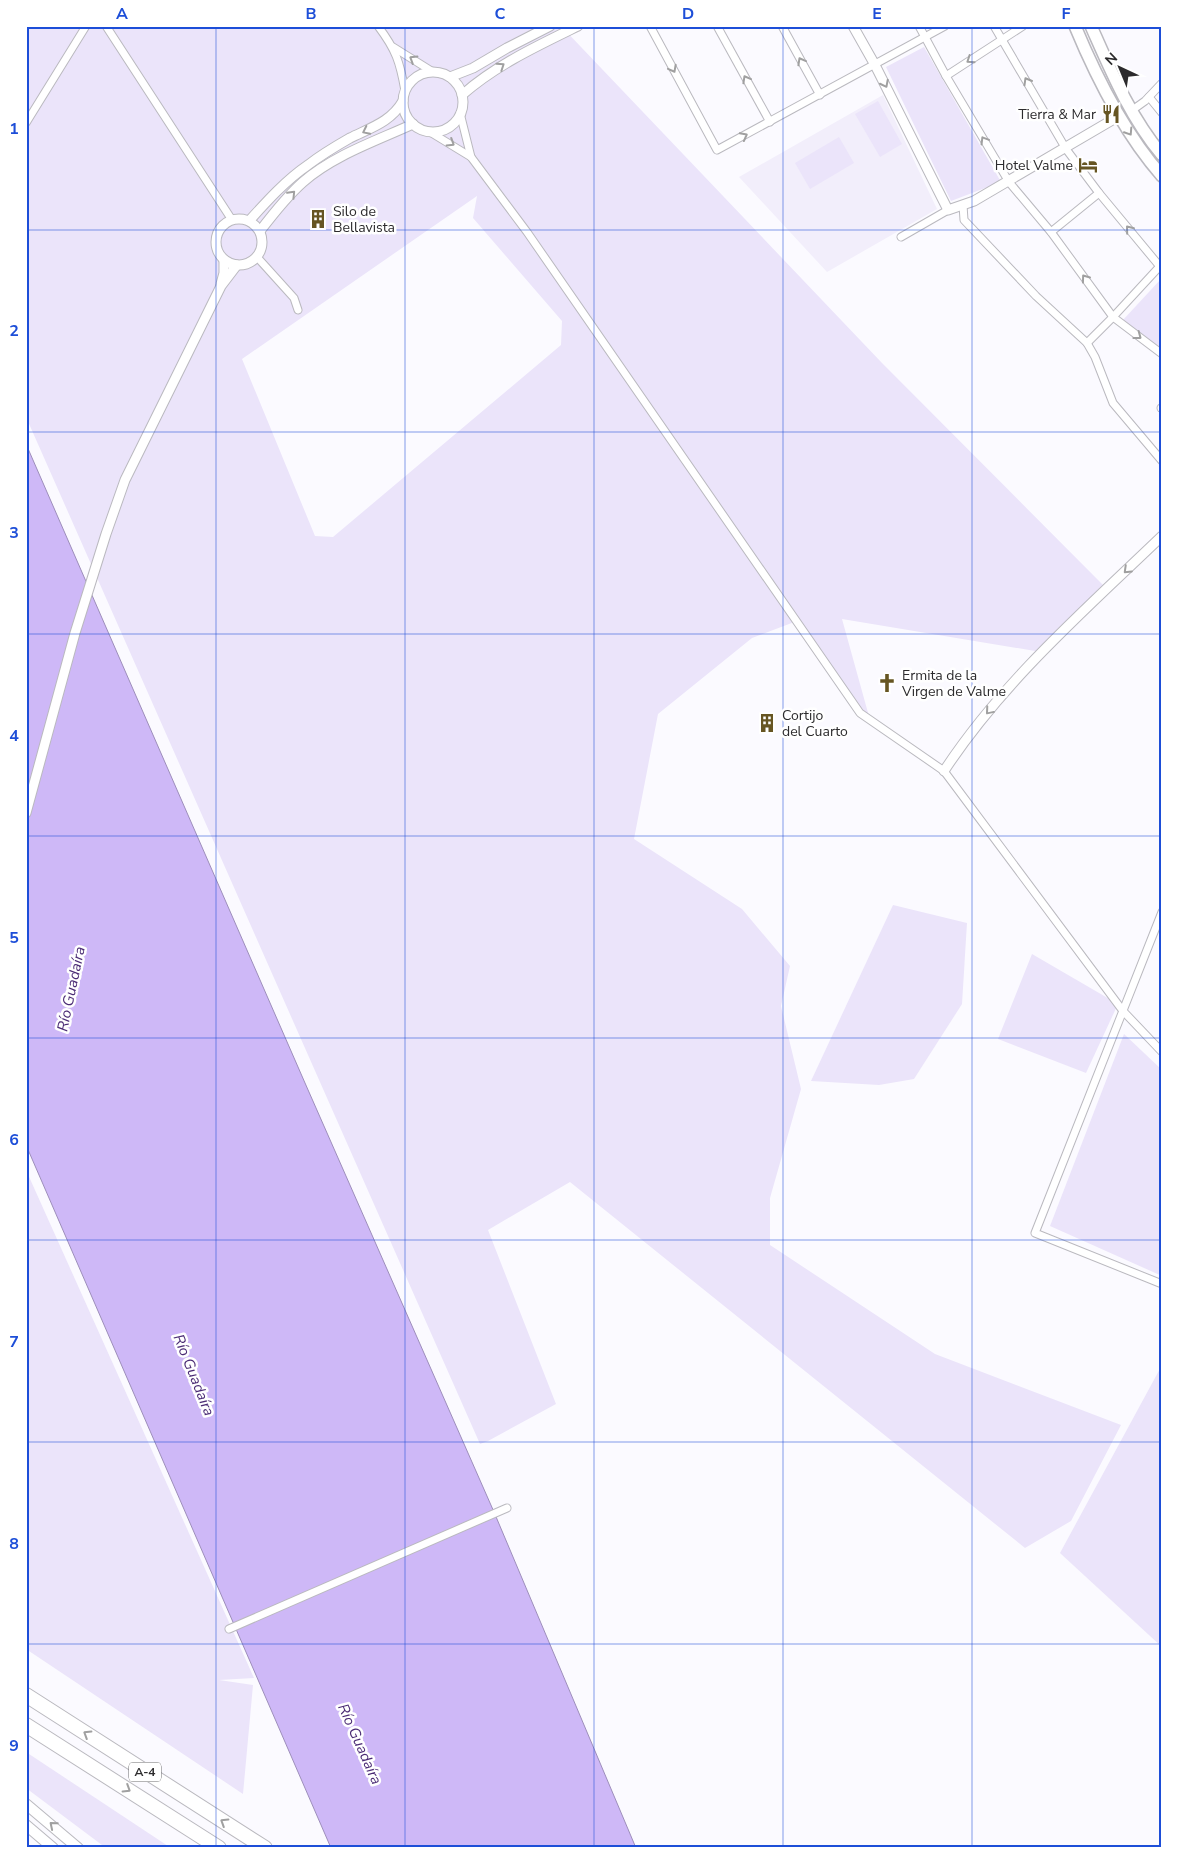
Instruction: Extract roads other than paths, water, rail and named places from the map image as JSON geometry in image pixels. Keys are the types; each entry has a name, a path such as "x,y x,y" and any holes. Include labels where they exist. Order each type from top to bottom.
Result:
{"highway":[{"name":"A-4","path":"26,1695 265,1848"},
{"name":"A-4","path":"26,1726 218,1847"}],"main road":[{"path":"1075,26 1119,116 1143,153 1162,176"},
{"path":"1090,26 1121,93 1150,142 1162,155"},
{"path":"26,1804 78,1848"},
{"path":"26,1825 53,1848"}],"street":[{"path":"26,123 86,26"},
{"path":"106,26 232,220"},
{"path":"378,26 393,46 401,66 405,91"},
{"path":"450,77 473,68 550,26"},
{"path":"462,95 472,86 514,58 578,26"},
{"path":"650,26 717,150 945,26"},
{"path":"716,26 770,122"},
{"path":"782,26 820,95"},
{"path":"853,26 876,65 948,210"},
{"path":"919,26 946,76 1009,182 1051,232 1114,317 1162,354"},
{"path":"994,26 1003,38 1066,149 1161,267 1087,343"},
{"path":"946,76 1024,26"},
{"path":"393,46 433,72 450,77 462,95 463,104 455,121 440,131 430,132"},
{"path":"249,221 276,192 305,166 397,112 403,102 409,83 424,73 433,72"},
{"path":"1131,110 1162,83"},
{"path":"1149,96 1162,113"},
{"path":"403,102 405,112 413,124 471,157 528,232 860,713 944,771 1123,1011 1162,1052"},
{"path":"460,113 471,157"},
{"path":"901,237 948,210 974,202 1119,116"},
{"path":"260,231 275,211 304,182 325,166 413,124"},
{"path":"1051,232 1099,192"},
{"path":"964,205 964,220 1036,296 1087,343 1095,356 1113,403 1162,461"},
{"path":"221,286 224,260 217,248 218,234 226,223 232,220 249,221 260,231 263,244 257,257 251,262 237,265 224,260"},
{"path":"257,257 294,298 298,310"},
{"path":"26,813 76,633 106,534 125,480 221,286 237,265"},
{"path":"944,771 963,742 1026,667 1162,536"},
{"path":"1162,912 1035,1233 1162,1284"},
{"path":"232,1627 507,1508"}],"water":[{"name":"Río Guadaíra","path":"26,444 494,1512 636,1848 331,1848 26,1145"}],"place":[{"name":"Tierra & Mar","path":"1111,114"},
{"name":"Hotel Valme","path":"1088,165"},
{"name":"Silo de Bellavista","path":"318,219"},
{"name":"Ermita de la Virgen de Valme","path":"887,683"},
{"name":"Cortijo del Cuarto","path":"767,723"}]}
